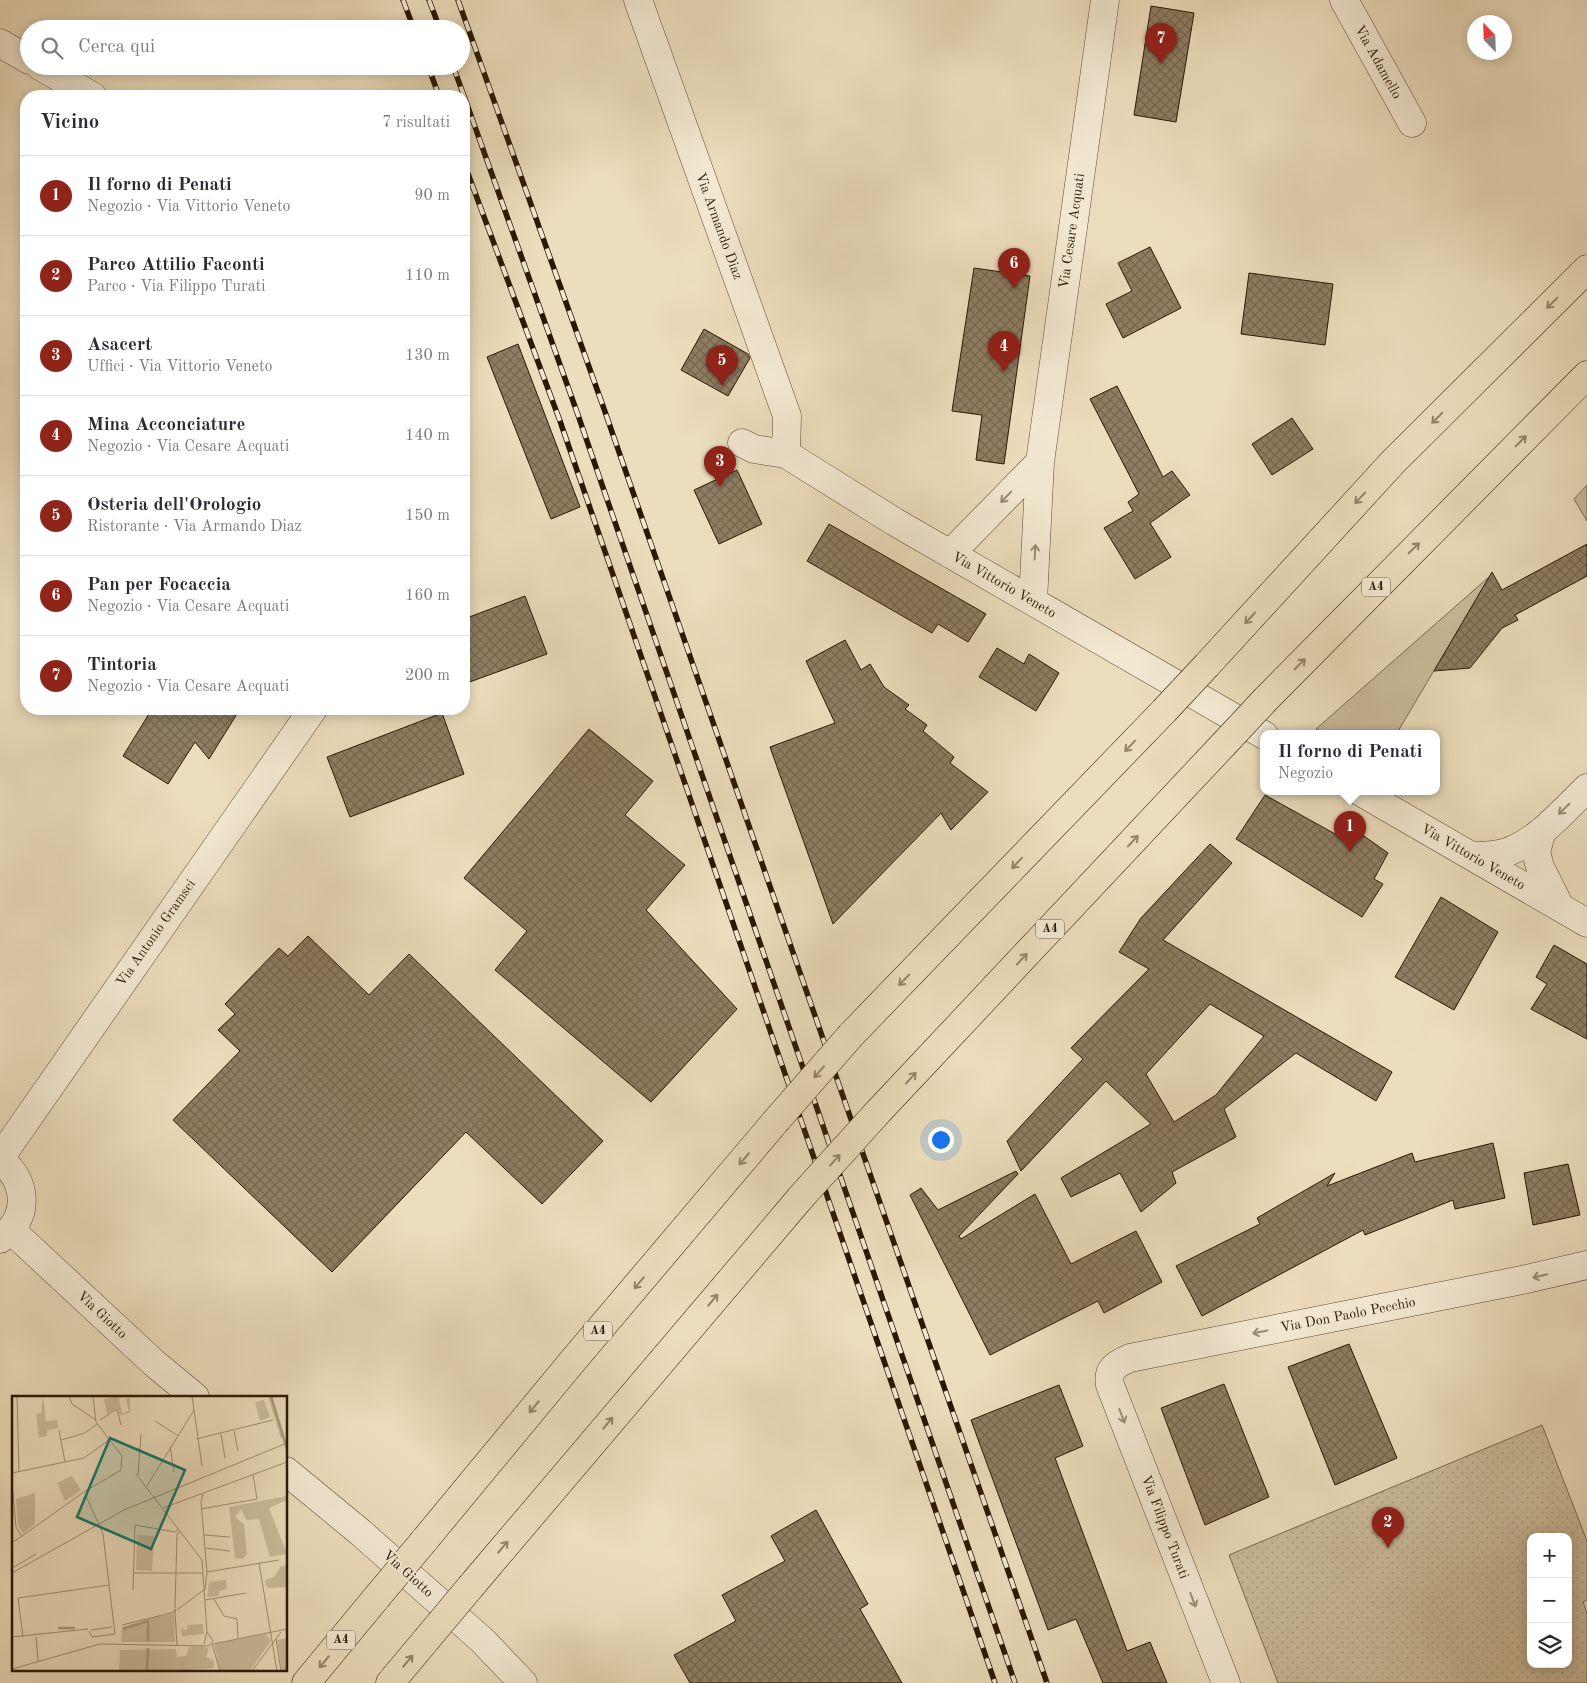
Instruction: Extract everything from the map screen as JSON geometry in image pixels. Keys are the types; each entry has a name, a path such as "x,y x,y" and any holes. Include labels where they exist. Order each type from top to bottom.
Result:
{"highway":[{"name":"A4","path":"306,1683 577,1356 851,1035 1164,711 1393,462 1587,269"},
{"name":"A4","path":"390,1683 802,1196 877,1113 1266,699 1587,375"}],"street":[{"name":"Via Armando Diaz","path":"638,0 787,416 786,454"},
{"name":"Via Cesare Acquati","path":"1032,601 1040,462 1105,0"},
{"name":"Via Adamello","path":"1344,0 1412,123"},
{"path":"0,43 20,55"},
{"path":"56,75 82,90"},
{"name":"Via Vittorio Veneto","path":"742,442 754,450 786,454 895,522 1260,733"},
{"path":"950,554 1040,462"},
{"name":"Via Antonio Gramsci","path":"0,1158 309,715"},
{"path":"1472,856 1508,852 1523,845 1542,831 1587,788"},
{"name":"Via Vittorio Veneto","path":"1366,795 1587,923"},
{"path":"1542,831 1536,852 1540,867 1560,907"},
{"path":"0,1158 12,1169 20,1184 22,1199 19,1216 6,1235"},
{"name":"Via Giotto","path":"6,1235 194,1396"},
{"name":"Via Don Paolo Pecchio","path":"1111,1370 1130,1358 1522,1280 1587,1265"},
{"name":"Via Filippo Turati","path":"1111,1370 1108,1377 1110,1385 1226,1683"},
{"name":"Via Giotto","path":"288,1474 360,1532 476,1635 523,1683"}],"shaded area":[{"path":"1587,485 1587,521 1574,499"},
{"path":"1490,576 1399,730 1316,729"},
{"path":"1542,1425 1587,1541 1587,1600 1583,1602 1587,1613 1587,1683 1278,1683 1229,1555"}],"building":[{"path":"1151,6 1194,13 1176,122 1134,115"},
{"path":"1150,247 1181,308 1123,338 1106,304 1132,291 1118,263"},
{"path":"974,268 1030,276 1004,464 976,460 982,415 952,411"},
{"path":"1249,273 1333,284 1325,345 1241,334"},
{"path":"704,329 748,354 750,358 728,396 681,370"},
{"path":"518,344 580,507 551,519 487,357"},
{"path":"1117,386 1163,477 1172,471 1190,495 1150,523 1171,557 1135,579 1104,528 1133,511 1128,502 1139,494 1090,399"},
{"path":"1292,418 1313,449 1272,475 1252,444"},
{"path":"737,470 762,524 719,544 694,490"},
{"path":"829,524 986,614 968,642 938,624 932,633 807,561"},
{"path":"1587,544 1587,576 1515,615 1518,620 1502,628 1470,668 1434,671 1492,572 1502,590"},
{"path":"525,596 547,654 470,682 470,617"},
{"path":"845,640 861,670 870,664 884,687 909,705 905,709 927,725 923,731 954,757 950,763 988,792 951,830 941,813 833,924 770,747 835,723 806,661"},
{"path":"997,648 1024,664 1029,654 1059,673 1036,711 979,677"},
{"path":"148,715 236,715 209,759 195,742 168,784 123,756"},
{"path":"437,715 443,715 464,774 350,817 327,757"},
{"path":"589,729 653,781 625,815 685,865 646,910 737,1009 651,1102 495,970 527,931 464,878"},
{"path":"1265,795 1337,835 1344,822 1388,853 1374,879 1383,884 1362,917 1236,839"},
{"path":"1210,844 1232,863 1163,940 1392,1072 1376,1101 1296,1053 1224,1109 1236,1137 1172,1172 1176,1183 1141,1212 1120,1173 1071,1197 1061,1178 1151,1124 1106,1081 1021,1171 1007,1141 1083,1059 1071,1048 1149,969 1119,952 1141,918","holes":["1210,1004 1264,1036 1216,1095 1174,1122 1146,1074"]},
{"path":"1441,897 1498,932 1454,1010 1395,977"},
{"path":"308,936 369,995 409,954 603,1141 542,1204 466,1132 332,1272 173,1120 240,1051 218,1030 235,1014 225,1004 279,948 288,956"},
{"path":"1554,945 1587,964 1587,1039 1531,1009 1547,984 1536,977"},
{"path":"1493,1143 1505,1198 1455,1209 1453,1200 1365,1235 1363,1230 1202,1316 1176,1266 1260,1224 1257,1218 1335,1173 1327,1186 1412,1153 1415,1162"},
{"path":"1568,1164 1580,1215 1533,1225 1524,1173"},
{"path":"1016,1171 1018,1174 959,1236 961,1239 1035,1194 1071,1264 1136,1231 1162,1282 1104,1313 1098,1301 990,1355 910,1195 921,1188 938,1210"},
{"path":"1349,1344 1397,1458 1335,1485 1288,1367"},
{"path":"1224,1384 1269,1497 1205,1525 1161,1408"},
{"path":"1059,1385 1083,1446 1055,1458 1127,1651 1150,1642 1167,1683 1103,1683 1076,1619 1048,1630 971,1420"},
{"path":"816,1510 868,1604 860,1609 902,1683 690,1683 674,1655 736,1621 722,1595 785,1561 771,1536"}],"railway":[{"path":"403,0 411,20"},
{"path":"429,0 437,20"},
{"path":"458,0 465,20"},
{"path":"470,34 603,406 1047,1683"},
{"path":"431,75 437,90"},
{"path":"456,75 462,90"},
{"path":"470,113 578,415 1015,1683"},
{"path":"470,179 560,421 995,1683"}],"place":[{"name":"Tintoria","path":"1161,64"},
{"name":"Pan per Focaccia","path":"1014,289"},
{"name":"Mina Acconciature","path":"1004,372"},
{"name":"Osteria dell'Orologio","path":"722,386"},
{"name":"Asacert","path":"720,487"},
{"name":"Il forno di Penati","path":"1350,852"},
{"name":"Parco Attilio Faconti","path":"1388,1548"}]}
